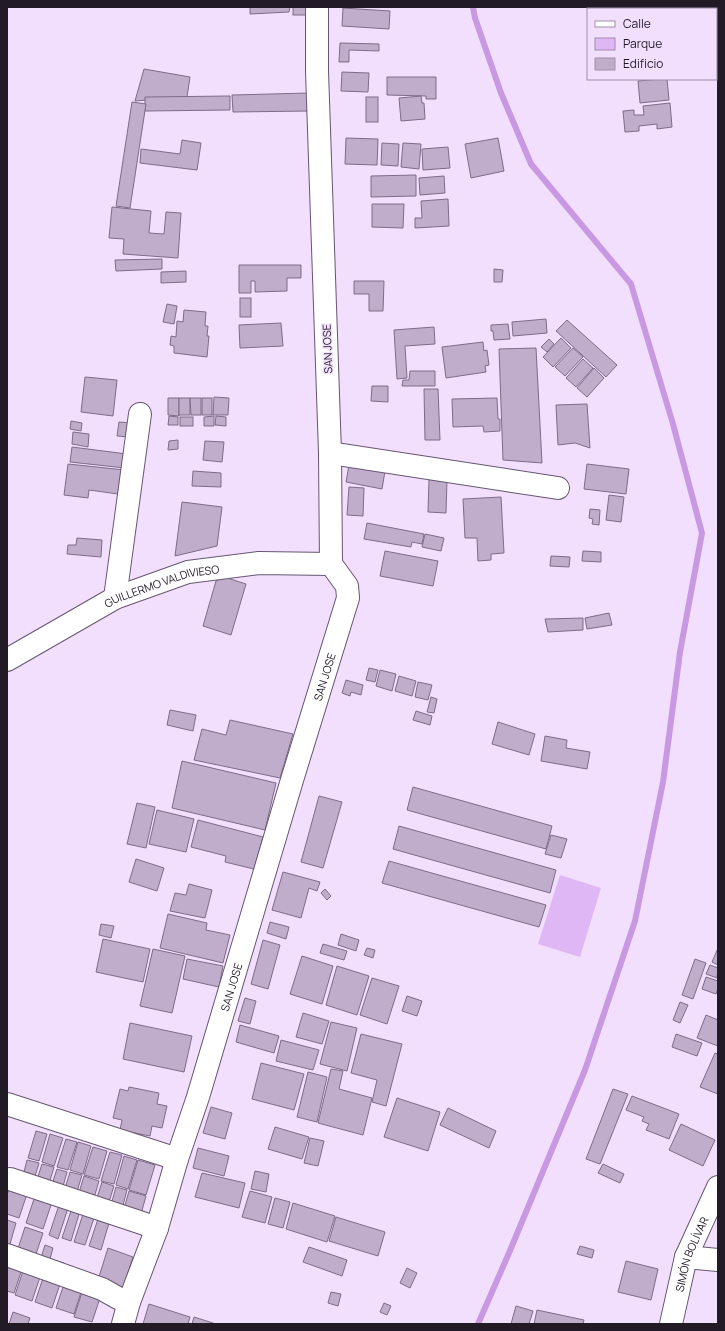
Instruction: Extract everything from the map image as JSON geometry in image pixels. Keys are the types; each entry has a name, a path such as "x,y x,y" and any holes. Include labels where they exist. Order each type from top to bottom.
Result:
{"street":[{"name":"SAN JOSE","path":"122,1324 157,1228 177,1159 205,1076 292,780 348,598 347,586 331,564 330,452 317,71 317,7"},
{"path":"115,598 140,414"},
{"path":"330,452 558,488"},
{"name":"GUILLERMO VALDIVIESO","path":"7,660 115,598 188,572 259,563 331,564"},
{"path":"7,1104 177,1159"},
{"path":"10,1180 157,1228"},
{"name":"SIMÓN BOLÍVAR","path":"671,1324 686,1256 718,1187"},
{"path":"7,1255 102,1289 129,1302"},
{"path":"686,1256 718,1260"}],"green space":[{"path":"560,875 601,888 580,957 538,944"}],"building":[{"path":"250,7 290,7 289,12 250,14"},
{"path":"293,7 312,7 312,15 293,15"},
{"path":"625,7 665,7 665,8"},
{"path":"343,8 390,11 389,29 342,26"},
{"path":"340,43 379,44 379,51 349,50 349,62 339,62"},
{"path":"144,69 190,77 187,97 135,101"},
{"path":"342,72 369,73 368,92 341,91"},
{"path":"387,77 436,77 436,99 426,99 426,96 387,95"},
{"path":"667,80 669,100 640,103 638,81"},
{"path":"309,93 309,111 233,112 232,95"},
{"path":"230,96 230,110 145,111 145,97"},
{"path":"421,96 422,103 424,103 425,119 401,121 399,98"},
{"path":"366,97 378,97 378,122 366,122"},
{"path":"132,102 146,104 130,208 116,206"},
{"path":"670,103 672,127 657,129 657,124 639,126 639,131 625,132 623,111 634,110 634,115 644,115 643,106"},
{"path":"346,138 378,139 377,165 345,164"},
{"path":"498,138 504,171 471,178 465,144"},
{"path":"182,140 201,143 197,170 140,163 141,149 180,154"},
{"path":"382,143 399,144 398,166 381,165"},
{"path":"403,143 421,144 419,169 401,167"},
{"path":"448,147 450,168 423,170 422,149"},
{"path":"416,175 416,196 371,197 371,176"},
{"path":"444,176 445,193 420,195 419,178"},
{"path":"448,199 449,226 415,228 415,218 422,218 421,201"},
{"path":"372,204 404,204 403,228 372,227"},
{"path":"112,207 151,211 149,233 164,234 166,212 181,213 178,258 123,254 124,239 109,238"},
{"path":"162,259 162,269 116,271 115,260"},
{"path":"239,265 301,265 301,278 287,278 287,291 255,292 255,281 251,281 251,293 239,293"},
{"path":"494,269 503,270 502,282 494,282"},
{"path":"186,271 186,282 161,283 161,272"},
{"path":"354,281 384,281 383,311 369,311 369,294 354,294"},
{"path":"240,298 251,298 251,317 240,317"},
{"path":"167,304 177,306 174,324 163,322"},
{"path":"184,310 206,312 205,326 208,326 207,336 209,336 207,357 174,353 174,346 170,345 171,336 176,337 177,321 183,322"},
{"path":"546,319 547,333 513,336 512,322"},
{"path":"567,320 617,365 606,377 556,331"},
{"path":"281,323 283,346 240,348 239,325"},
{"path":"508,324 510,339 494,340 491,325"},
{"path":"434,327 435,344 405,346 407,378 397,379 394,330"},
{"path":"561,338 571,348 553,367 543,357"},
{"path":"549,339 554,344 547,352 541,347"},
{"path":"483,342 484,351 487,350 489,365 485,366 486,372 446,378 442,347"},
{"path":"536,348 542,463 503,460 499,349"},
{"path":"573,348 583,357 565,376 555,367"},
{"path":"583,359 593,368 576,387 566,378"},
{"path":"594,368 604,378 587,397 577,388"},
{"path":"410,371 435,371 435,386 402,386 403,380 409,380"},
{"path":"85,377 117,380 113,416 81,412"},
{"path":"372,386 388,386 388,402 371,401"},
{"path":"424,389 438,389 440,440 425,440"},
{"path":"214,397 229,398 228,415 213,415"},
{"path":"168,398 179,398 179,416 168,415"},
{"path":"179,398 190,398 190,415 179,415"},
{"path":"190,398 201,398 201,415 191,415"},
{"path":"202,398 212,398 212,415 202,415"},
{"path":"497,398 500,431 484,432 483,426 453,427 452,399"},
{"path":"587,404 590,448 575,443 558,445 556,405"},
{"path":"169,416 178,417 178,425 168,425"},
{"path":"214,416 214,426 204,426 204,417"},
{"path":"216,416 226,417 226,426 215,425"},
{"path":"180,417 193,417 193,426 180,426"},
{"path":"71,421 82,423 81,431 70,429"},
{"path":"119,422 132,423 130,437 117,436"},
{"path":"73,432 89,434 88,447 72,444"},
{"path":"178,440 178,449 168,450 169,441"},
{"path":"205,441 224,442 222,462 203,460"},
{"path":"72,447 127,454 125,468 70,462"},
{"path":"68,464 125,470 123,485 119,485 118,494 89,490 88,498 64,495"},
{"path":"587,464 629,469 626,494 584,489"},
{"path":"349,465 385,471 382,489 346,482"},
{"path":"193,471 221,473 221,487 192,486"},
{"path":"429,479 447,480 446,513 428,512"},
{"path":"349,487 364,488 363,516 347,515"},
{"path":"609,495 624,497 621,522 606,520"},
{"path":"501,497 504,553 491,554 491,560 478,561 477,538 465,538 463,499"},
{"path":"182,502 222,507 217,546 175,556"},
{"path":"590,509 600,510 599,525 592,524 593,519 589,518"},
{"path":"367,523 424,534 422,544 412,542 411,547 364,539"},
{"path":"425,534 444,538 441,551 422,547"},
{"path":"77,538 102,540 101,557 67,554 68,545 76,545"},
{"path":"385,551 438,561 433,586 380,576"},
{"path":"583,551 601,552 601,562 582,561"},
{"path":"551,556 570,557 569,567 550,566"},
{"path":"224,577 246,584 231,635 203,626 216,581"},
{"path":"609,613 612,625 587,629 585,618"},
{"path":"583,618 583,630 548,632 545,619"},
{"path":"369,668 378,670 375,682 366,680"},
{"path":"380,670 396,674 392,691 376,686"},
{"path":"399,676 416,681 412,696 395,691"},
{"path":"346,680 363,685 361,695 351,692 350,696 342,693"},
{"path":"418,682 432,685 428,700 415,697"},
{"path":"431,697 437,699 434,713 427,712"},
{"path":"170,710 196,715 193,731 167,725"},
{"path":"416,711 432,716 430,725 413,720"},
{"path":"230,720 293,734 280,778 194,760 202,729 226,735"},
{"path":"498,722 535,734 529,755 492,744"},
{"path":"545,736 567,740 566,748 590,752 587,769 541,761"},
{"path":"182,761 276,783 265,830 172,808"},
{"path":"413,787 552,826 546,849 407,810"},
{"path":"319,796 342,802 323,868 301,862"},
{"path":"137,803 155,807 146,848 127,844"},
{"path":"157,810 194,819 186,852 149,844"},
{"path":"198,820 263,837 254,869 225,862 226,856 191,847"},
{"path":"399,826 556,870 550,893 393,849"},
{"path":"551,835 567,839 561,858 545,854"},
{"path":"136,859 164,868 157,891 129,882"},
{"path":"389,861 546,905 539,927 382,883"},
{"path":"283,872 320,882 317,891 309,888 301,918 272,910"},
{"path":"189,884 212,890 205,918 170,911 175,893 186,895"},
{"path":"325,889 331,896 327,900 321,893"},
{"path":"168,914 207,923 206,930 230,935 223,963 160,948"},
{"path":"270,922 289,927 286,939 267,933"},
{"path":"101,924 114,926 111,938 99,935"},
{"path":"341,934 359,940 356,951 338,945"},
{"path":"103,939 150,949 143,982 96,972"},
{"path":"263,940 280,945 268,989 251,984"},
{"path":"323,944 347,951 344,960 320,953"},
{"path":"367,948 375,950 373,958 364,955"},
{"path":"718,948 718,965 712,962"},
{"path":"153,949 185,956 172,1013 140,1006"},
{"path":"302,956 333,966 322,1004 290,994"},
{"path":"187,959 223,966 219,987 183,979"},
{"path":"695,959 706,963 693,999 682,995"},
{"path":"710,965 718,968 717,978 706,974"},
{"path":"337,966 369,976 357,1015 326,1005"},
{"path":"706,977 718,981 716,994 702,989"},
{"path":"372,978 399,986 387,1024 360,1015"},
{"path":"407,996 422,1001 417,1016 402,1011"},
{"path":"245,998 256,1001 250,1024 238,1021"},
{"path":"680,1002 688,1005 680,1023 673,1020"},
{"path":"303,1013 329,1021 322,1044 296,1037"},
{"path":"706,1015 718,1020 718,1046 697,1038"},
{"path":"331,1022 357,1028 347,1071 320,1064"},
{"path":"130,1023 192,1036 184,1072 123,1059"},
{"path":"240,1025 279,1036 274,1053 236,1042"},
{"path":"361,1034 402,1044 386,1106 372,1102 377,1080 351,1073"},
{"path":"676,1034 702,1043 697,1056 672,1047"},
{"path":"281,1040 319,1050 313,1070 276,1061"},
{"path":"715,1053 718,1054 718,1094 700,1087"},
{"path":"261,1063 304,1074 294,1110 252,1099"},
{"path":"331,1069 343,1071 339,1089 372,1098 363,1135 318,1123"},
{"path":"308,1072 327,1077 317,1122 297,1117"},
{"path":"129,1087 159,1093 157,1104 167,1106 162,1128 152,1126 150,1136 120,1130 122,1120 113,1118 120,1089 128,1091"},
{"path":"613,1089 628,1094 600,1164 586,1159"},
{"path":"632,1096 679,1114 669,1139 646,1130 649,1124 642,1121 644,1117 626,1110"},
{"path":"397,1098 440,1112 428,1151 384,1137"},
{"path":"211,1107 232,1113 225,1139 203,1133"},
{"path":"448,1108 496,1131 489,1148 440,1125"},
{"path":"681,1124 715,1140 703,1166 669,1150"},
{"path":"275,1127 309,1137 302,1159 268,1149"},
{"path":"36,1131 47,1134 39,1161 28,1158"},
{"path":"50,1134 63,1138 54,1166 42,1162"},
{"path":"310,1138 324,1141 318,1166 304,1163"},
{"path":"66,1139 77,1142 68,1170 57,1167"},
{"path":"78,1142 91,1146 83,1174 70,1170"},
{"path":"93,1147 107,1151 99,1179 84,1175"},
{"path":"198,1148 229,1156 224,1176 193,1168"},
{"path":"110,1152 122,1155 114,1184 101,1181"},
{"path":"124,1156 137,1160 128,1189 116,1185"},
{"path":"27,1160 39,1163 33,1183 22,1180"},
{"path":"138,1160 155,1165 146,1195 129,1190"},
{"path":"42,1164 54,1167 48,1187 36,1183"},
{"path":"603,1164 624,1174 620,1183 598,1173"},
{"path":"57,1169 67,1172 62,1190 51,1187"},
{"path":"255,1171 269,1174 266,1192 251,1189"},
{"path":"70,1172 82,1175 76,1195 64,1192"},
{"path":"202,1173 245,1183 239,1208 195,1197"},
{"path":"84,1176 99,1181 93,1201 78,1196"},
{"path":"102,1182 114,1186 108,1205 96,1201"},
{"path":"10,1185 28,1191 19,1218 7,1214 7,1195"},
{"path":"116,1187 127,1190 122,1209 111,1205"},
{"path":"129,1191 146,1196 141,1214 124,1209"},
{"path":"250,1191 272,1197 265,1223 242,1217"},
{"path":"35,1196 52,1202 43,1229 26,1223"},
{"path":"275,1198 290,1202 283,1228 268,1224"},
{"path":"293,1203 335,1216 327,1242 286,1229"},
{"path":"59,1205 68,1208 58,1239 49,1235"},
{"path":"72,1208 80,1211 71,1241 62,1238"},
{"path":"83,1214 94,1218 85,1245 74,1242"},
{"path":"336,1217 385,1232 378,1256 329,1241"},
{"path":"98,1219 109,1223 101,1250 89,1246"},
{"path":"7,1220 16,1223 8,1251 7,1250"},
{"path":"25,1227 43,1233 34,1260 16,1255"},
{"path":"45,1245 53,1248 50,1259 64,1263 62,1268 40,1261"},
{"path":"580,1246 594,1250 592,1258 577,1254"},
{"path":"309,1247 347,1260 342,1276 303,1262"},
{"path":"108,1248 133,1257 122,1291 97,1283"},
{"path":"7,1261 23,1266 14,1293 7,1291"},
{"path":"626,1261 658,1269 651,1300 618,1292"},
{"path":"24,1268 41,1274 32,1301 15,1295"},
{"path":"407,1268 417,1273 410,1288 400,1283"},
{"path":"44,1275 61,1281 52,1308 35,1302"},
{"path":"65,1281 83,1286 74,1314 56,1308"},
{"path":"83,1289 101,1295 92,1322 74,1317"},
{"path":"331,1292 341,1294 338,1306 328,1303"},
{"path":"384,1303 391,1306 387,1315 380,1312"},
{"path":"149,1304 190,1317 188,1324 143,1324"},
{"path":"516,1306 533,1311 529,1324 511,1324"},
{"path":"537,1310 584,1320 583,1324 534,1324"},
{"path":"13,1312 30,1318 28,1324 9,1324"},
{"path":"194,1317 216,1324 192,1324"}],"waterway":[{"path":"473,7 475,18 501,93 531,164 631,284 673,424 702,533 680,652 663,782 635,921 585,1070 478,1324"}]}
